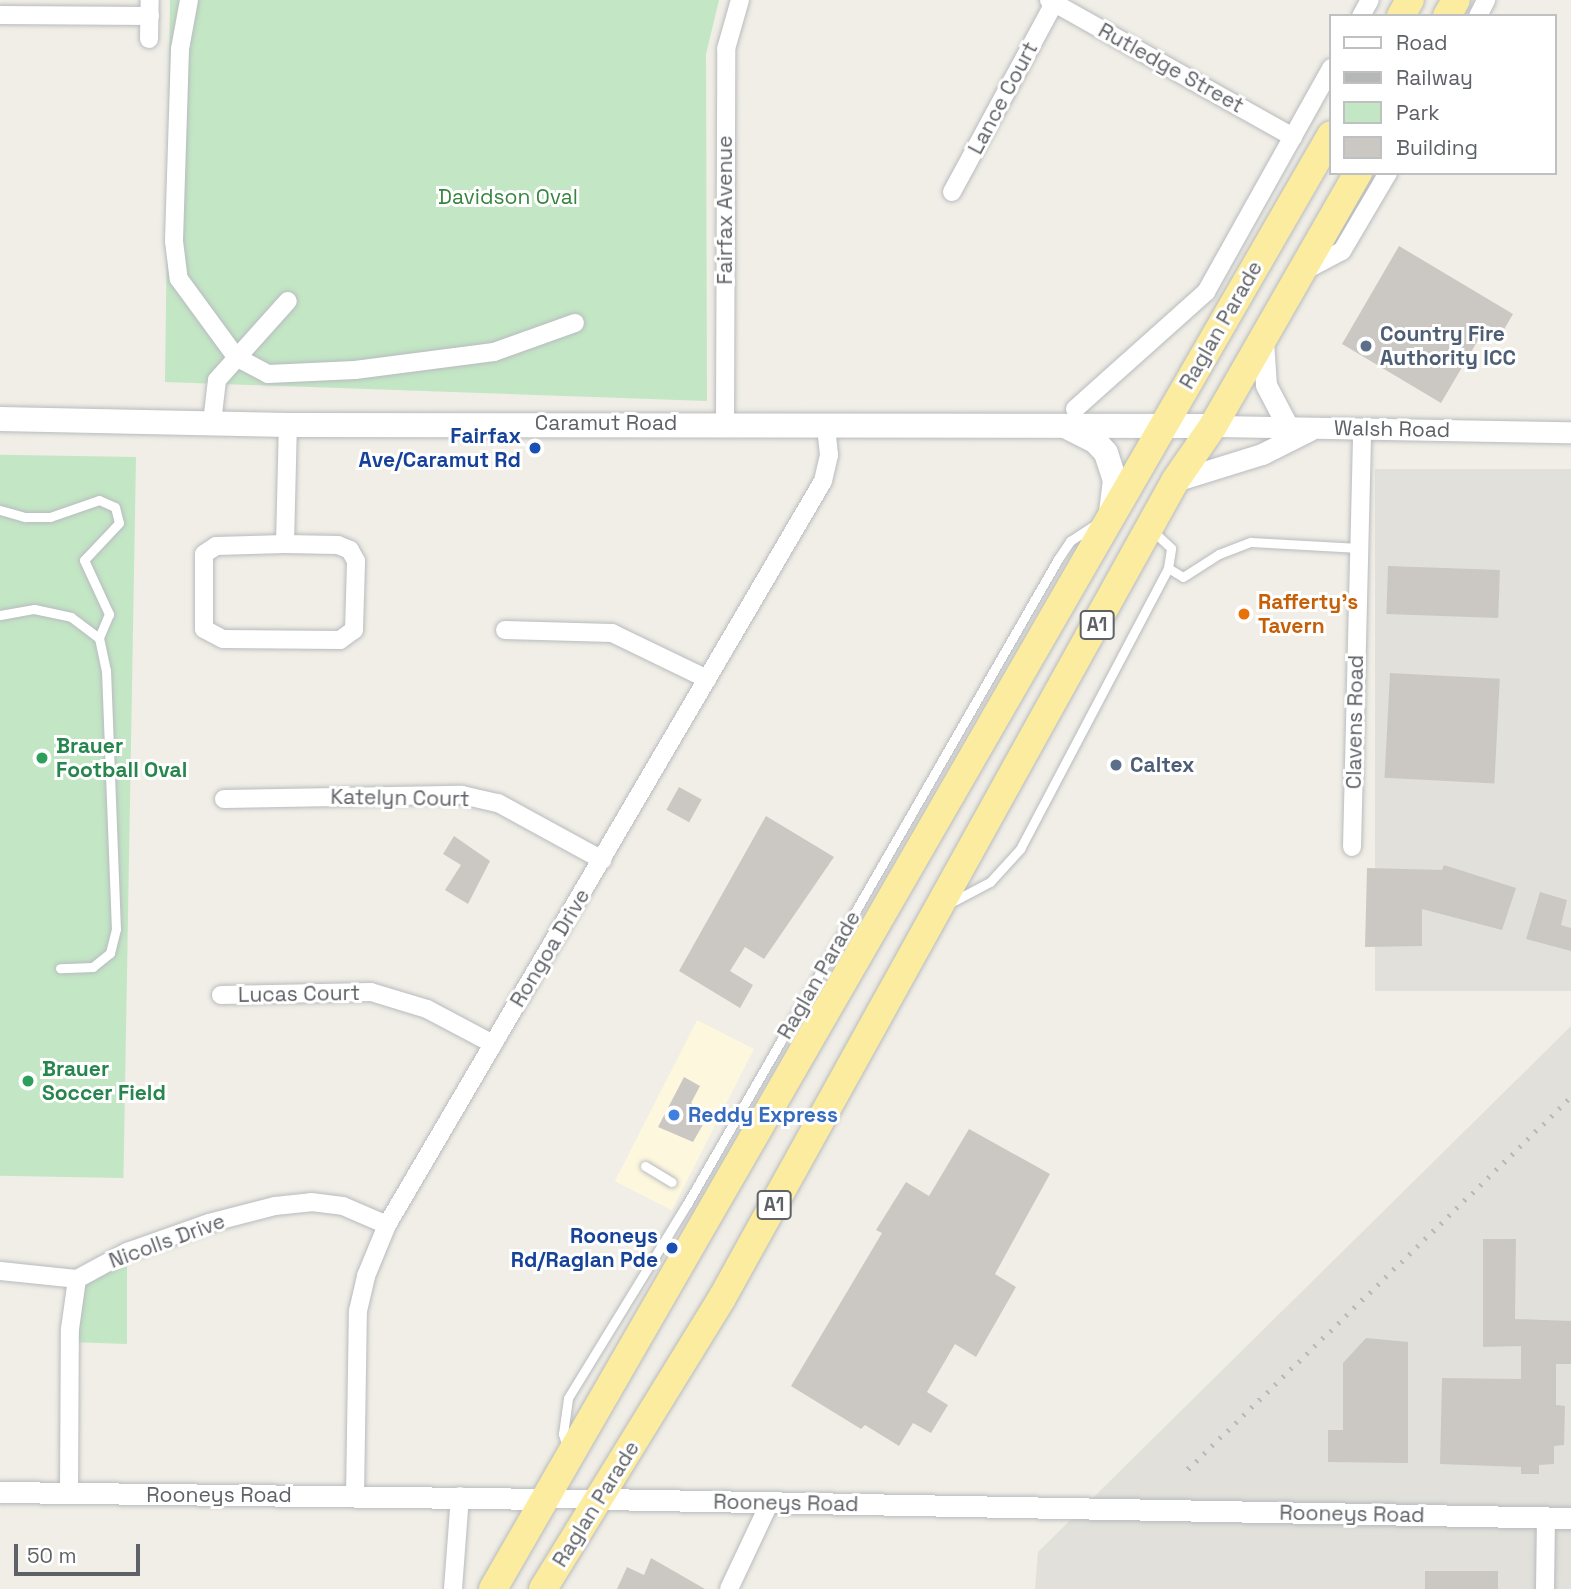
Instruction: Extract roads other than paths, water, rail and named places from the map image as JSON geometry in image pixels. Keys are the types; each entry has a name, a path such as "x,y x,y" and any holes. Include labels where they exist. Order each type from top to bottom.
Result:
{"highway":[{"name":"Raglan Parade","path":"493,1589 1330,137"},
{"name":"Raglan Parade","path":"544,1588 602,1499 728,1286 942,908 1175,481 1213,426 1357,175"},
{"path":"1232,305 1267,332"}],"main road":[{"name":"Caramut Road","path":"0,419 288,425 826,424 1069,417 1163,425 1213,426"},
{"path":"1069,417 1106,453 1115,480 1111,515"}],"street":[{"path":"189,0 180,63 174,241 179,279 236,357 268,374 355,370 494,352 575,323"},
{"name":"Fairfax Avenue","path":"725,423 726,49 740,0"},
{"name":"Rutledge Street","path":"1051,1 1293,137"},
{"name":"Lance Court","path":"953,192 1051,1"},
{"path":"0,15 150,8 149,39"},
{"name":"Raglan Parade","path":"1069,417 1206,292 1330,70"},
{"path":"1302,272 1342,251 1387,175"},
{"path":"1206,292 1232,305"},
{"path":"212,424 214,389 236,357 288,301"},
{"path":"1267,332 1266,385 1288,427"},
{"name":"Rongoa Drive","path":"355,1496 358,1311 366,1276 387,1225 823,481 829,455 826,424"},
{"path":"285,544 288,425"},
{"name":"Walsh Road","path":"1213,426 1571,432"},
{"path":"1175,481 1262,454 1315,428"},
{"name":"Clavens Road","path":"1352,848 1362,428"},
{"path":"285,544 338,545 350,551 356,561 354,630 340,640 223,639 204,629 204,554 216,546 285,544"},
{"path":"505,630 612,633 642,644 707,679"},
{"name":"Katelyn Court","path":"224,799 462,795 498,803 602,860"},
{"name":"Lucas Court","path":"221,995 371,992 427,1009 493,1044"},
{"name":"Nicolls Drive","path":"77,1279 127,1252 209,1223 275,1206 311,1202 343,1206 387,1225"},
{"path":"0,1271 77,1279 70,1329 69,1494"},
{"name":"Rooneys Road","path":"0,1492 460,1496 1571,1518"},
{"path":"453,1589 460,1496"},
{"path":"729,1589 770,1503"},
{"path":"1545,1589 1546,1518"}],"lane":[{"path":"0,510 50,517 99,500 115,507 119,523 84,559 109,614 99,638 106,670 116,929 110,953 93,967 60,968"},
{"path":"942,908 990,882 1015,857 1168,568 1171,548 1151,528"},
{"path":"1168,568 1183,577 1219,554 1251,542 1359,548"},
{"path":"0,615 34,609 71,617 99,638"},
{"path":"645,1166 672,1182"}],"railway":[{"path":"1188,1469 1571,1097"}],"place":[{"name":"Country Fire Authority ICC","path":"1366,346"},
{"name":"Fairfax Ave/Caramut Rd","path":"535,448"},
{"name":"Rafferty's Tavern","path":"1244,614"},
{"name":"Brauer Football Oval","path":"42,758"},
{"name":"Caltex","path":"1116,765"},
{"name":"Brauer Soccer Field","path":"28,1081"},
{"name":"Reddy Express","path":"674,1115"},
{"name":"Rooneys Rd/Raglan Pde","path":"672,1248"}],"park label":[{"name":"Davidson Oval","path":"508,197"}]}
